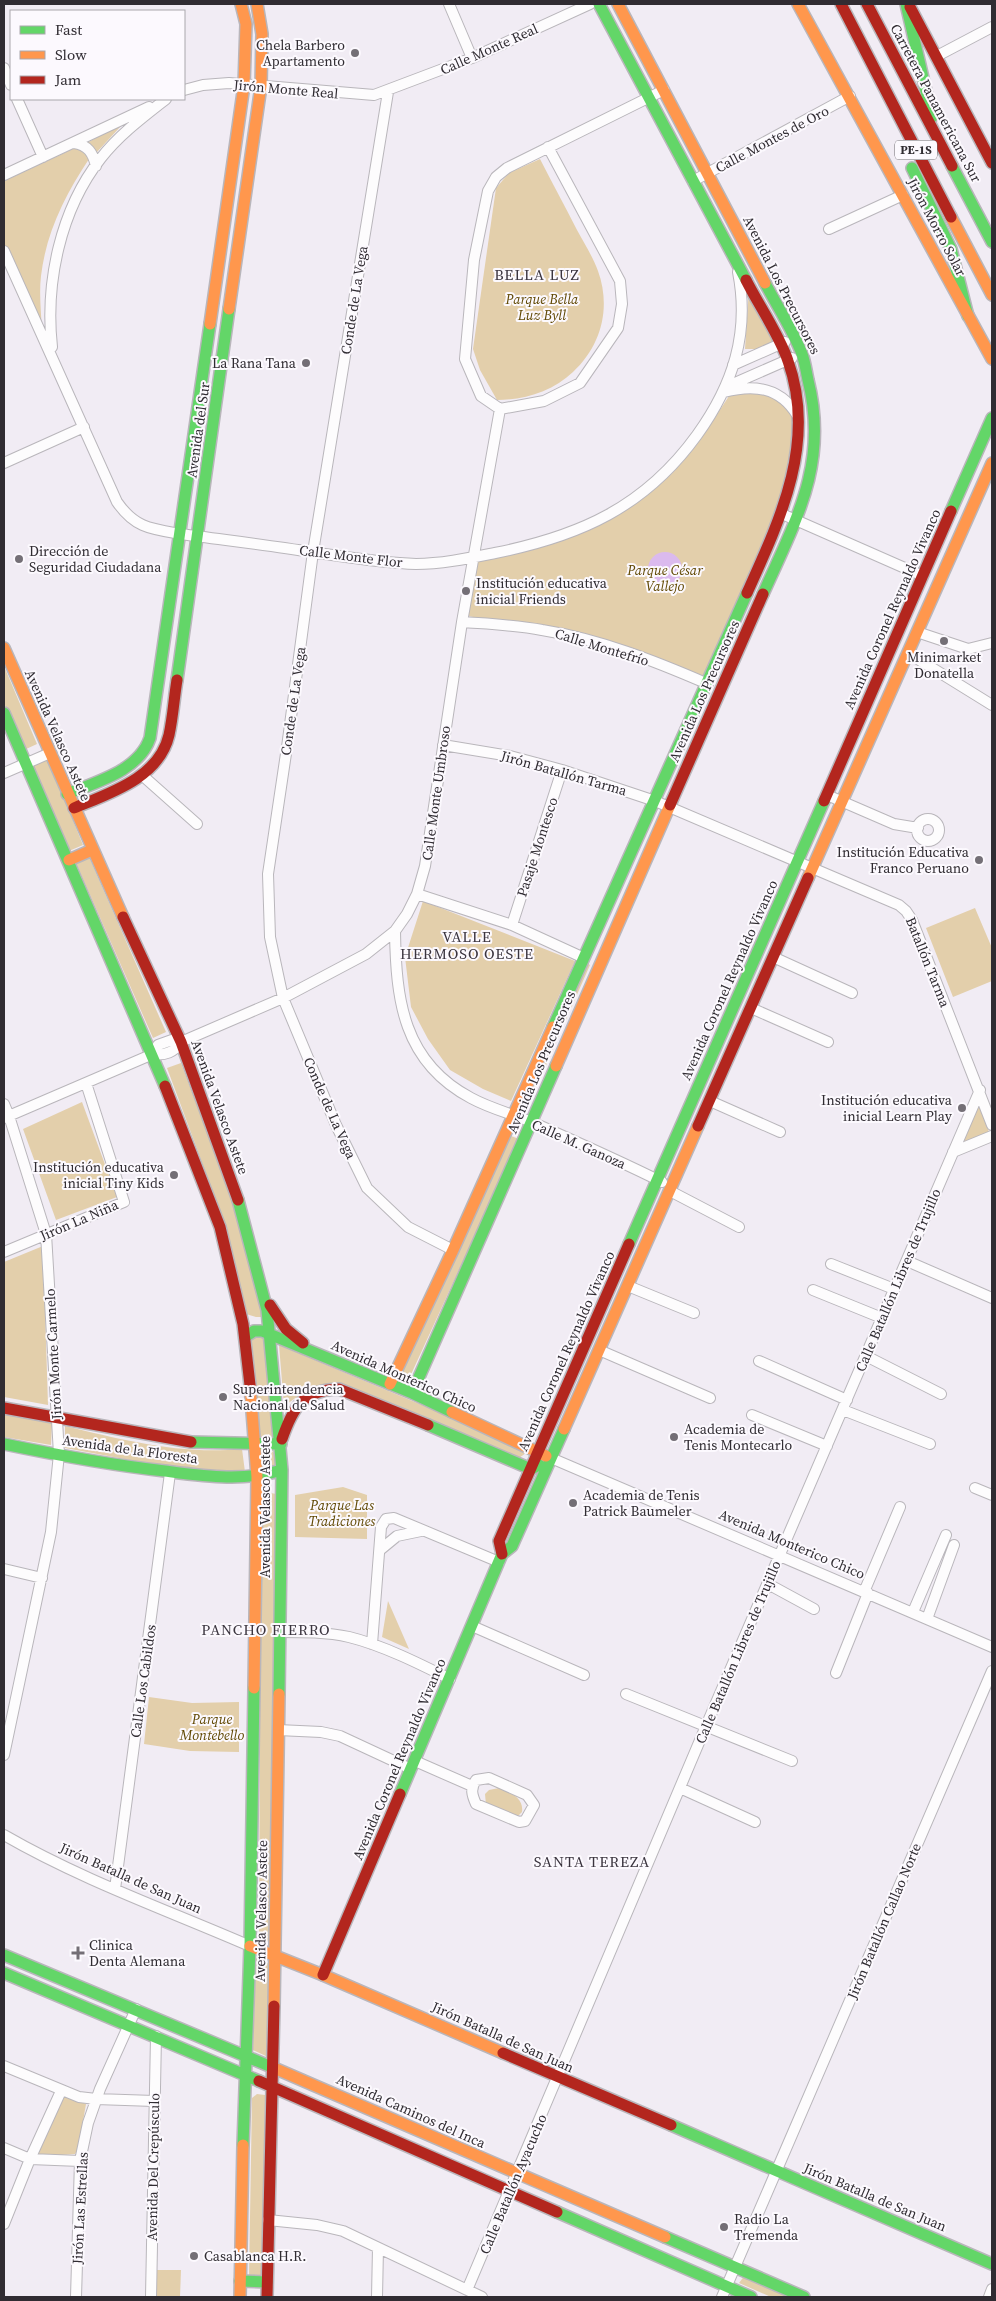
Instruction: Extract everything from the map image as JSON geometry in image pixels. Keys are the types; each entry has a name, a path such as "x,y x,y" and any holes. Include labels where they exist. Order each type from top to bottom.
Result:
{"main road":[{"name":"Avenida del Sur","path":"67,794 122,769 143,752 148,742 153,722 244,85 246,24 241,4"},
{"name":"Avenida del Sur","path":"74,808 143,776 156,762 168,736 261,86 262,20 257,4"},
{"name":"Avenida Los Precursores","path":"390,1384 514,1116 708,684 782,514 794,475 799,449 800,418 788,360 599,4"},
{"name":"Avenida Los Precursores","path":"412,1393 532,1122 598,965 796,520 809,482 816,442 813,400 802,354 795,338 618,4"},
{"name":"Jirón Morro Solar","path":"798,4 850,96 992,359"},
{"path":"831,4 873,65"},
{"name":"PE-1S","path":"841,4 992,296"},
{"name":"Carretera Panamericana Sur","path":"867,4 992,241"},
{"path":"907,4 909,32 928,93 936,134"},
{"path":"907,4 937,56 992,163"},
{"path":"882,83 889,117 951,249 968,316"},
{"path":"218,272 234,275"},
{"name":"Avenida Coronel Reynaldo Vivanco","path":"500,1558 499,1542 992,418"},
{"name":"Avenida Coronel Reynaldo Vivanco","path":"323,1975 500,1558 512,1546 552,1458 992,463"},
{"name":"Avenida Velasco Astete","path":"4,648 92,850 181,1042 244,1218 271,1335 282,1470 276,1956 271,2067 267,2297"},
{"name":"Avenida Velasco Astete","path":"4,713 153,1054 220,1227 245,1337 255,1445 256,1477 250,1946 244,2075 240,2297"},
{"path":"69,860 92,850"},
{"path":"727,1023 741,1029"},
{"path":"262,1290 275,1314 286,1329 305,1344 338,1363"},
{"name":"Avenida Monterico Chico","path":"245,1337 259,1330 412,1393 552,1458"},
{"path":"281,1444 292,1410 300,1401 319,1391 339,1388 476,1444 531,1469 552,1458"},
{"name":"Avenida de la Floresta","path":"4,1408 138,1434 191,1442 255,1445 281,1444"},
{"name":"Avenida de la Floresta","path":"4,1444 170,1473 256,1477 274,1475 282,1470"},
{"name":"Jirón Batalla de San Juan","path":"250,1946 323,1975 992,2264"},
{"name":"Avenida Caminos del Inca","path":"4,1955 245,2055 804,2297"},
{"path":"4,1973 156,2036 511,2190 724,2292 750,2297"},
{"path":"240,2282 267,2282"}],"street":[{"path":"449,4 472,58"},
{"name":"Calle Monte Real","path":"388,92 472,58 590,4"},
{"path":"937,56 992,27"},
{"path":"4,68 10,83"},
{"name":"Jirón Monte Real","path":"185,90 203,85 244,85 362,96 388,92"},
{"path":"548,146 620,281 622,304 618,328 580,383 544,401 500,409 481,396 465,359 474,260 484,206 492,184 507,168 548,146 664,90"},
{"name":"Conde de La Vega","path":"388,92 313,552 268,874 270,937 283,998 336,1125 367,1188 408,1227 453,1250"},
{"name":"Calle Montes de Oro","path":"693,181 850,96"},
{"path":"18,100 43,157"},
{"path":"4,175 164,100"},
{"name":"Calle Monte Flor","path":"52,356 50,335 52,283 62,234 79,194 96,166 124,134 165,100"},
{"path":"74,143 82,144 88,149 94,156 96,166"},
{"path":"829,229 903,195"},
{"name":"Calle Monte Flor","path":"4,251 117,502 126,515 138,523 153,529 181,534 365,561 418,564 473,558 543,542 581,529 614,512 646,491 682,455 726,389 739,342 741,291 735,260"},
{"path":"733,365 795,338"},
{"path":"726,389 802,354"},
{"path":"726,389 765,390 786,399 800,418"},
{"name":"Calle Monte Umbroso","path":"6,1117 153,1054 161,1056 177,1049 181,1042 283,998 366,954 395,931 417,894 425,866 462,622 500,409"},
{"path":"4,463 84,427"},
{"path":"782,514 923,576"},
{"name":"Calle Montefrío","path":"462,622 541,629 581,638 618,649 708,684"},
{"path":"917,632 968,649 992,643"},
{"path":"908,653 992,705"},
{"name":"Jirón Batallón Tarma","path":"443,745 510,756 562,770 655,801"},
{"path":"4,773 50,753"},
{"name":"Pasaje Montesco","path":"512,924 562,770"},
{"path":"143,776 197,824"},
{"path":"827,795 894,824 918,828"},
{"path":"655,801 798,861"},
{"name":"Batallón Tarma","path":"798,861 899,905 906,911 980,1090 992,1125"},
{"path":"417,894 512,924 584,958"},
{"name":"Calle M. Ganoza","path":"395,931 396,976 400,1004 414,1042 432,1069 451,1086 492,1109 532,1122 658,1180 739,1227"},
{"path":"379,944 395,950"},
{"path":"773,957 852,993"},
{"path":"751,1008 828,1042"},
{"name":"Jirón La Niña","path":"4,1252 124,1202 86,1083"},
{"name":"Calle Batallón Libres de Trujillo","path":"559,2078 706,1726 980,1090"},
{"path":"710,1101 780,1132"},
{"name":"Jirón Monte Carmelo","path":"4,1104 6,1117 46,1234 59,1454 51,1532 6,1729 4,1755"},
{"path":"954,1152 992,1136"},
{"path":"906,1261 992,1298"},
{"path":"831,1264 894,1289"},
{"path":"628,1286 694,1313"},
{"path":"813,1290 882,1318"},
{"path":"599,1350 710,1398"},
{"path":"866,1356 941,1394"},
{"path":"759,1361 847,1400"},
{"path":"842,1410 930,1444"},
{"path":"752,1415 827,1446"},
{"name":"Avenida Monterico Chico","path":"552,1458 992,1647"},
{"name":"Calle Los Cabildos","path":"115,1889 170,1473"},
{"path":"975,1488 992,1496"},
{"path":"836,1673 900,1507"},
{"path":"372,1644 382,1527 386,1519 394,1518 500,1558"},
{"path":"380,1550 397,1536 423,1530"},
{"path":"912,1612 946,1535"},
{"path":"927,1618 954,1545"},
{"path":"4,1569 42,1578"},
{"path":"768,1584 814,1610"},
{"path":"472,1626 584,1675"},
{"path":"280,1632 329,1633 372,1644 450,1679"},
{"name":"Jirón Batallón Callao Norte","path":"724,2292 992,1671"},
{"path":"626,1694 792,1761"},
{"path":"278,1730 321,1732 340,1736 472,1786"},
{"path":"489,1778 527,1794 534,1805 525,1821 518,1822 476,1804 471,1794 472,1786 476,1780 489,1778"},
{"path":"680,1788 755,1822"},
{"name":"Jirón Batalla de San Juan","path":"4,1835 30,1850 115,1889 250,1946"},
{"name":"Jirón Las Estrellas","path":"76,2297 80,2161 88,2123 96,2099 136,2009"},
{"name":"Avenida Del Crepúsculo","path":"151,2297 156,2036"},
{"path":"4,2066 61,2091 96,2099 154,2101"},
{"name":"Calle Batallón Ayacucho","path":"467,2290 559,2078"},
{"path":"4,2224 30,2159 61,2091"},
{"path":"4,2148 30,2159 80,2161"},
{"path":"268,2220 343,2231 482,2297"},
{"path":"377,2297 378,2248"},
{"path":"989,2297 992,2289"}],"green space":[{"path":"120,124 121,126 97,152 87,143"},
{"path":"77,147 82,148 89,159 72,186 58,215 47,245 40,282 42,330 4,245 4,181"},
{"name":"Parque Bella Luz Byll","path":"540,159 598,271 604,298 601,325 591,350 565,379 538,393 507,400 497,400 480,370 473,349 496,188 509,173"},
{"path":"749,288 773,342 758,349 745,349"},
{"name":"Parque César Vallejo","path":"739,392 760,394 780,402 790,413 794,435 790,466 765,544 732,623 706,678 611,643 468,616 477,562 506,556 563,539 616,515 641,500 664,481 685,459 703,436 729,396"},
{"path":"4,666 37,744 24,750 4,703"},
{"path":"47,757 83,845 69,851 32,763"},
{"path":"89,857 166,1032 153,1038 76,863"},
{"path":"423,901 575,961 511,1101 483,1089 450,1070 428,1039 411,1007 405,957"},
{"path":"975,908 992,948 992,981 953,997 926,928"},
{"path":"587,963 590,965 529,1104 524,1102"},
{"path":"181,1063 239,1216 265,1317 246,1314 223,1219 167,1068"},
{"path":"82,1102 117,1197 56,1220 23,1129"},
{"path":"979,1104 989,1132 963,1142"},
{"path":"511,1136 519,1139 408,1381 400,1378"},
{"path":"43,1246 48,1405 4,1397 4,1262"},
{"path":"253,1337 262,1337 265,1342 273,1438 262,1438 259,1433 250,1340"},
{"path":"279,1345 524,1448 526,1453 519,1458 358,1390 297,1397 284,1406"},
{"path":"4,1412 52,1423 51,1445 4,1437"},
{"path":"65,1426 131,1441 174,1448 196,1450 242,1449 245,1472 173,1468 65,1448"},
{"path":"266,1450 271,1450 275,1454 276,1464 267,1471 263,1468 262,1454"},
{"name":"Parque Las Tradiciones","path":"343,1487 367,1495 367,1539 295,1537 295,1495"},
{"path":"261,1491 276,1494 271,1940 264,1943 259,1937"},
{"path":"388,1601 409,1649 382,1637"},
{"name":"Parque Montebello","path":"149,1697 192,1703 239,1702 239,1752 190,1751 144,1744"},
{"path":"499,1788 519,1799 522,1812 517,1817 486,1805 485,1794 489,1790"},
{"path":"256,1957 270,1964 266,2056 253,2050"},
{"path":"62,2094 86,2104 78,2150 75,2154 34,2157"},
{"path":"257,2094 265,2095 263,2277 249,2277 252,2098"},
{"path":"154,2270 181,2270 180,2297 153,2297"},
{"path":"745,2275 794,2297 771,2297 739,2283"}],"shaded area":[{"path":"665,552 672,553 677,557 681,562 681,576 677,581 672,585 665,586 658,585 653,581 649,576 648,569 649,562 653,557 658,553"}],"traffic: fast":[{"path":"599,4 746,280"},
{"path":"906,4 932,117"},
{"path":"952,166 992,242"},
{"path":"912,168 951,249 968,316"},
{"path":"763,594 787,541 806,490 812,465 814,438 813,410 803,357 794,336 765,283"},
{"path":"177,680 229,309"},
{"path":"67,794 103,780 127,767 144,749 150,738 210,324"},
{"path":"951,511 992,418"},
{"path":"553,1027 747,593"},
{"path":"4,713 165,1086"},
{"path":"629,1244 824,801"},
{"path":"412,1393 556,1066"},
{"path":"238,1200 267,1310 282,1470 279,1694"},
{"path":"245,1337 254,1331 262,1331 412,1393 452,1412"},
{"path":"428,1425 531,1469 539,1465"},
{"path":"400,1794 502,1554 512,1546 564,1429"},
{"path":"191,1442 281,1444"},
{"path":"4,1444 104,1463 209,1476 253,1476 282,1470"},
{"path":"243,2145 250,1946 254,1688"},
{"path":"4,1955 274,2068"},
{"path":"4,1973 259,2081"},
{"path":"671,2125 992,2264"},
{"path":"557,2212 751,2297"},
{"path":"665,2237 804,2297"},
{"path":"240,2281 267,2282"}],"traffic: slow":[{"path":"210,324 244,85 246,24 241,4"},
{"path":"229,309 261,86 262,34 257,4"},
{"path":"618,4 765,283"},
{"path":"798,4 992,359"},
{"path":"951,217 992,295"},
{"path":"808,878 992,463"},
{"path":"4,648 123,917"},
{"path":"556,1066 670,805"},
{"path":"69,860 92,850"},
{"path":"390,1384 453,1250 553,1027"},
{"path":"564,1429 698,1126"},
{"path":"250,1385 257,1477 254,1688"},
{"path":"452,1412 546,1456"},
{"path":"274,2006 279,1694"},
{"path":"250,1946 323,1975 503,2053"},
{"path":"274,2068 665,2237"},
{"path":"240,2297 243,2145"}],"traffic: jam":[{"path":"841,4 951,217"},
{"path":"867,4 952,166"},
{"path":"910,7 992,163"},
{"path":"746,280 788,361 796,391 798,421 796,451 791,480 782,509 747,593"},
{"path":"824,801 951,511"},
{"path":"670,805 763,594"},
{"path":"74,808 117,790 144,773 155,762 164,750 169,735 177,680"},
{"path":"698,1126 808,878"},
{"path":"123,917 181,1042 238,1200"},
{"path":"165,1086 220,1227 243,1324 250,1385"},
{"path":"502,1554 499,1541 629,1244"},
{"path":"270,1305 286,1329 303,1343"},
{"path":"282,1439 290,1418 301,1402 316,1393 327,1390 339,1389 428,1425"},
{"path":"4,1408 191,1442"},
{"path":"323,1975 400,1794"},
{"path":"267,2297 274,2006"},
{"path":"503,2053 671,2125"},
{"path":"259,2081 557,2212"}],"place":[{"name":"Chela Barbero Apartamento","path":"355,53"},
{"name":"La Rana Tana","path":"306,363"},
{"name":"Dirección de Seguridad Ciudadana","path":"19,559"},
{"name":"Institución educativa inicial Friends","path":"466,591"},
{"name":"Minimarket Donatella","path":"944,641"},
{"name":"Institución Educativa Franco Peruano","path":"979,860"},
{"name":"Institución educativa inicial Learn Play","path":"962,1108"},
{"name":"Institución educativa inicial Tiny Kids","path":"174,1175"},
{"name":"Superintendencia Nacional de Salud","path":"223,1397"},
{"name":"Academia de Tenis Montecarlo","path":"674,1437"},
{"name":"Academia de Tenis Patrick Baumeler","path":"573,1503"},
{"name":"Clinica Denta Alemana","path":"78,1953"},
{"name":"Radio La Tremenda","path":"724,2227"},
{"name":"Casablanca H.R.","path":"194,2256"}],"district":[{"name":"BELLA LUZ","path":"537,275"},
{"name":"VALLE HERMOSO OESTE","path":"467,946"},
{"name":"PANCHO FIERRO","path":"266,1630"},
{"name":"SANTA TEREZA","path":"592,1862"}]}
